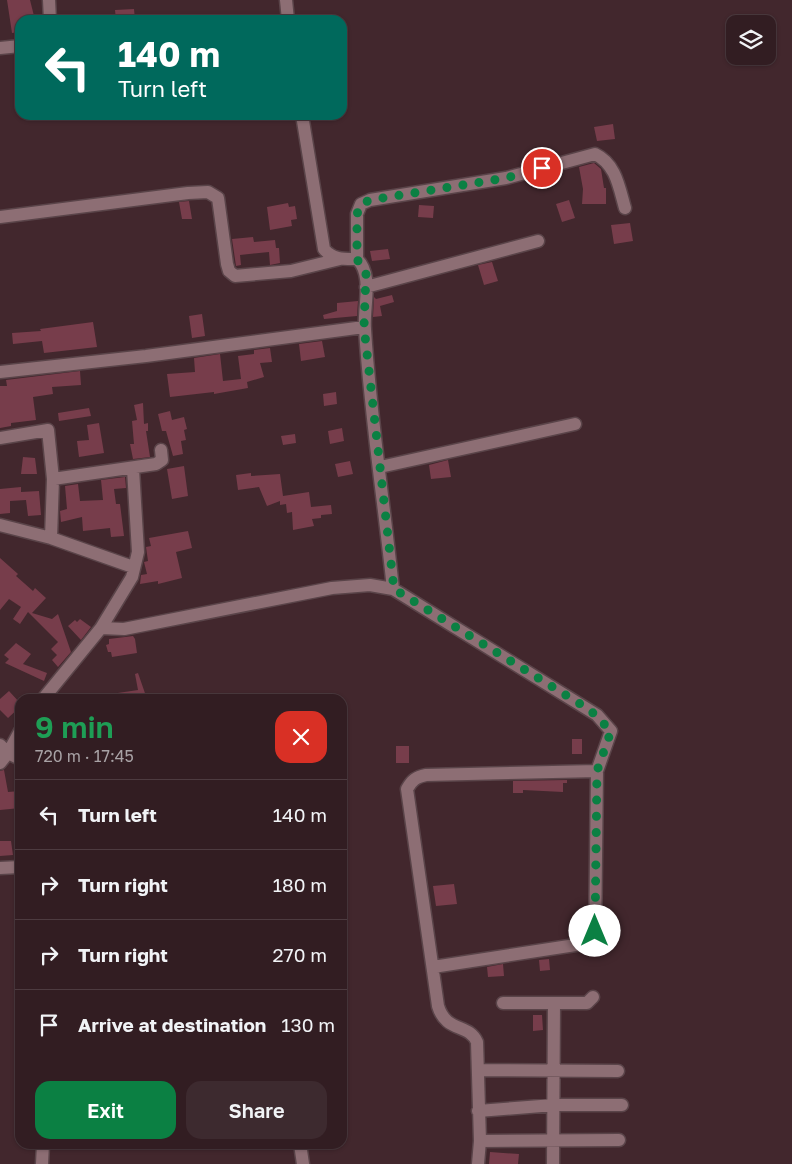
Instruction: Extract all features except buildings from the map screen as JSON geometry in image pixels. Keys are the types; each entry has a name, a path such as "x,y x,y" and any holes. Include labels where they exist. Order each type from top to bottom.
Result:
{"street":[{"path":"49,0 50,15"},
{"path":"286,0 288,15"},
{"path":"0,48 15,46"},
{"path":"303,120 324,249 329,255 340,259 357,260 362,264 366,274 364,327 394,589"},
{"path":"357,260 357,214 361,204 370,200 506,178 595,154 604,159 613,169 625,208"},
{"path":"0,217 208,192 218,198 227,264 229,271 235,276 291,271 340,259"},
{"path":"366,287 538,241"},
{"path":"0,372 146,356 364,327"},
{"path":"380,467 575,424"},
{"path":"0,438 48,430 53,479 51,538"},
{"path":"53,479 133,469 156,464 162,460 161,450"},
{"path":"48,694 101,628 132,577 138,552 133,469"},
{"path":"0,525 51,538 133,567"},
{"path":"101,628 124,629 332,588 370,586 394,589 596,715 611,731 597,771 595,942 433,967"},
{"path":"478,1164 480,1141 475,1037 449,1024 440,1014 407,789 411,782 418,777 426,775 597,771"},
{"path":"0,868 15,867"},
{"path":"503,1003 587,1003 593,997"},
{"path":"553,1164 554,1004"},
{"path":"478,1070 618,1071"},
{"path":"478,1111 554,1104 622,1105"},
{"path":"480,1141 619,1140"},
{"path":"42,1164 43,1149"},
{"path":"301,1149 303,1164"}],"route":[{"path":"542,168 506,178 370,200 361,204 357,214 357,260 362,264 366,274 364,327 394,589 590,710 611,731 597,771 595,931"}]}
